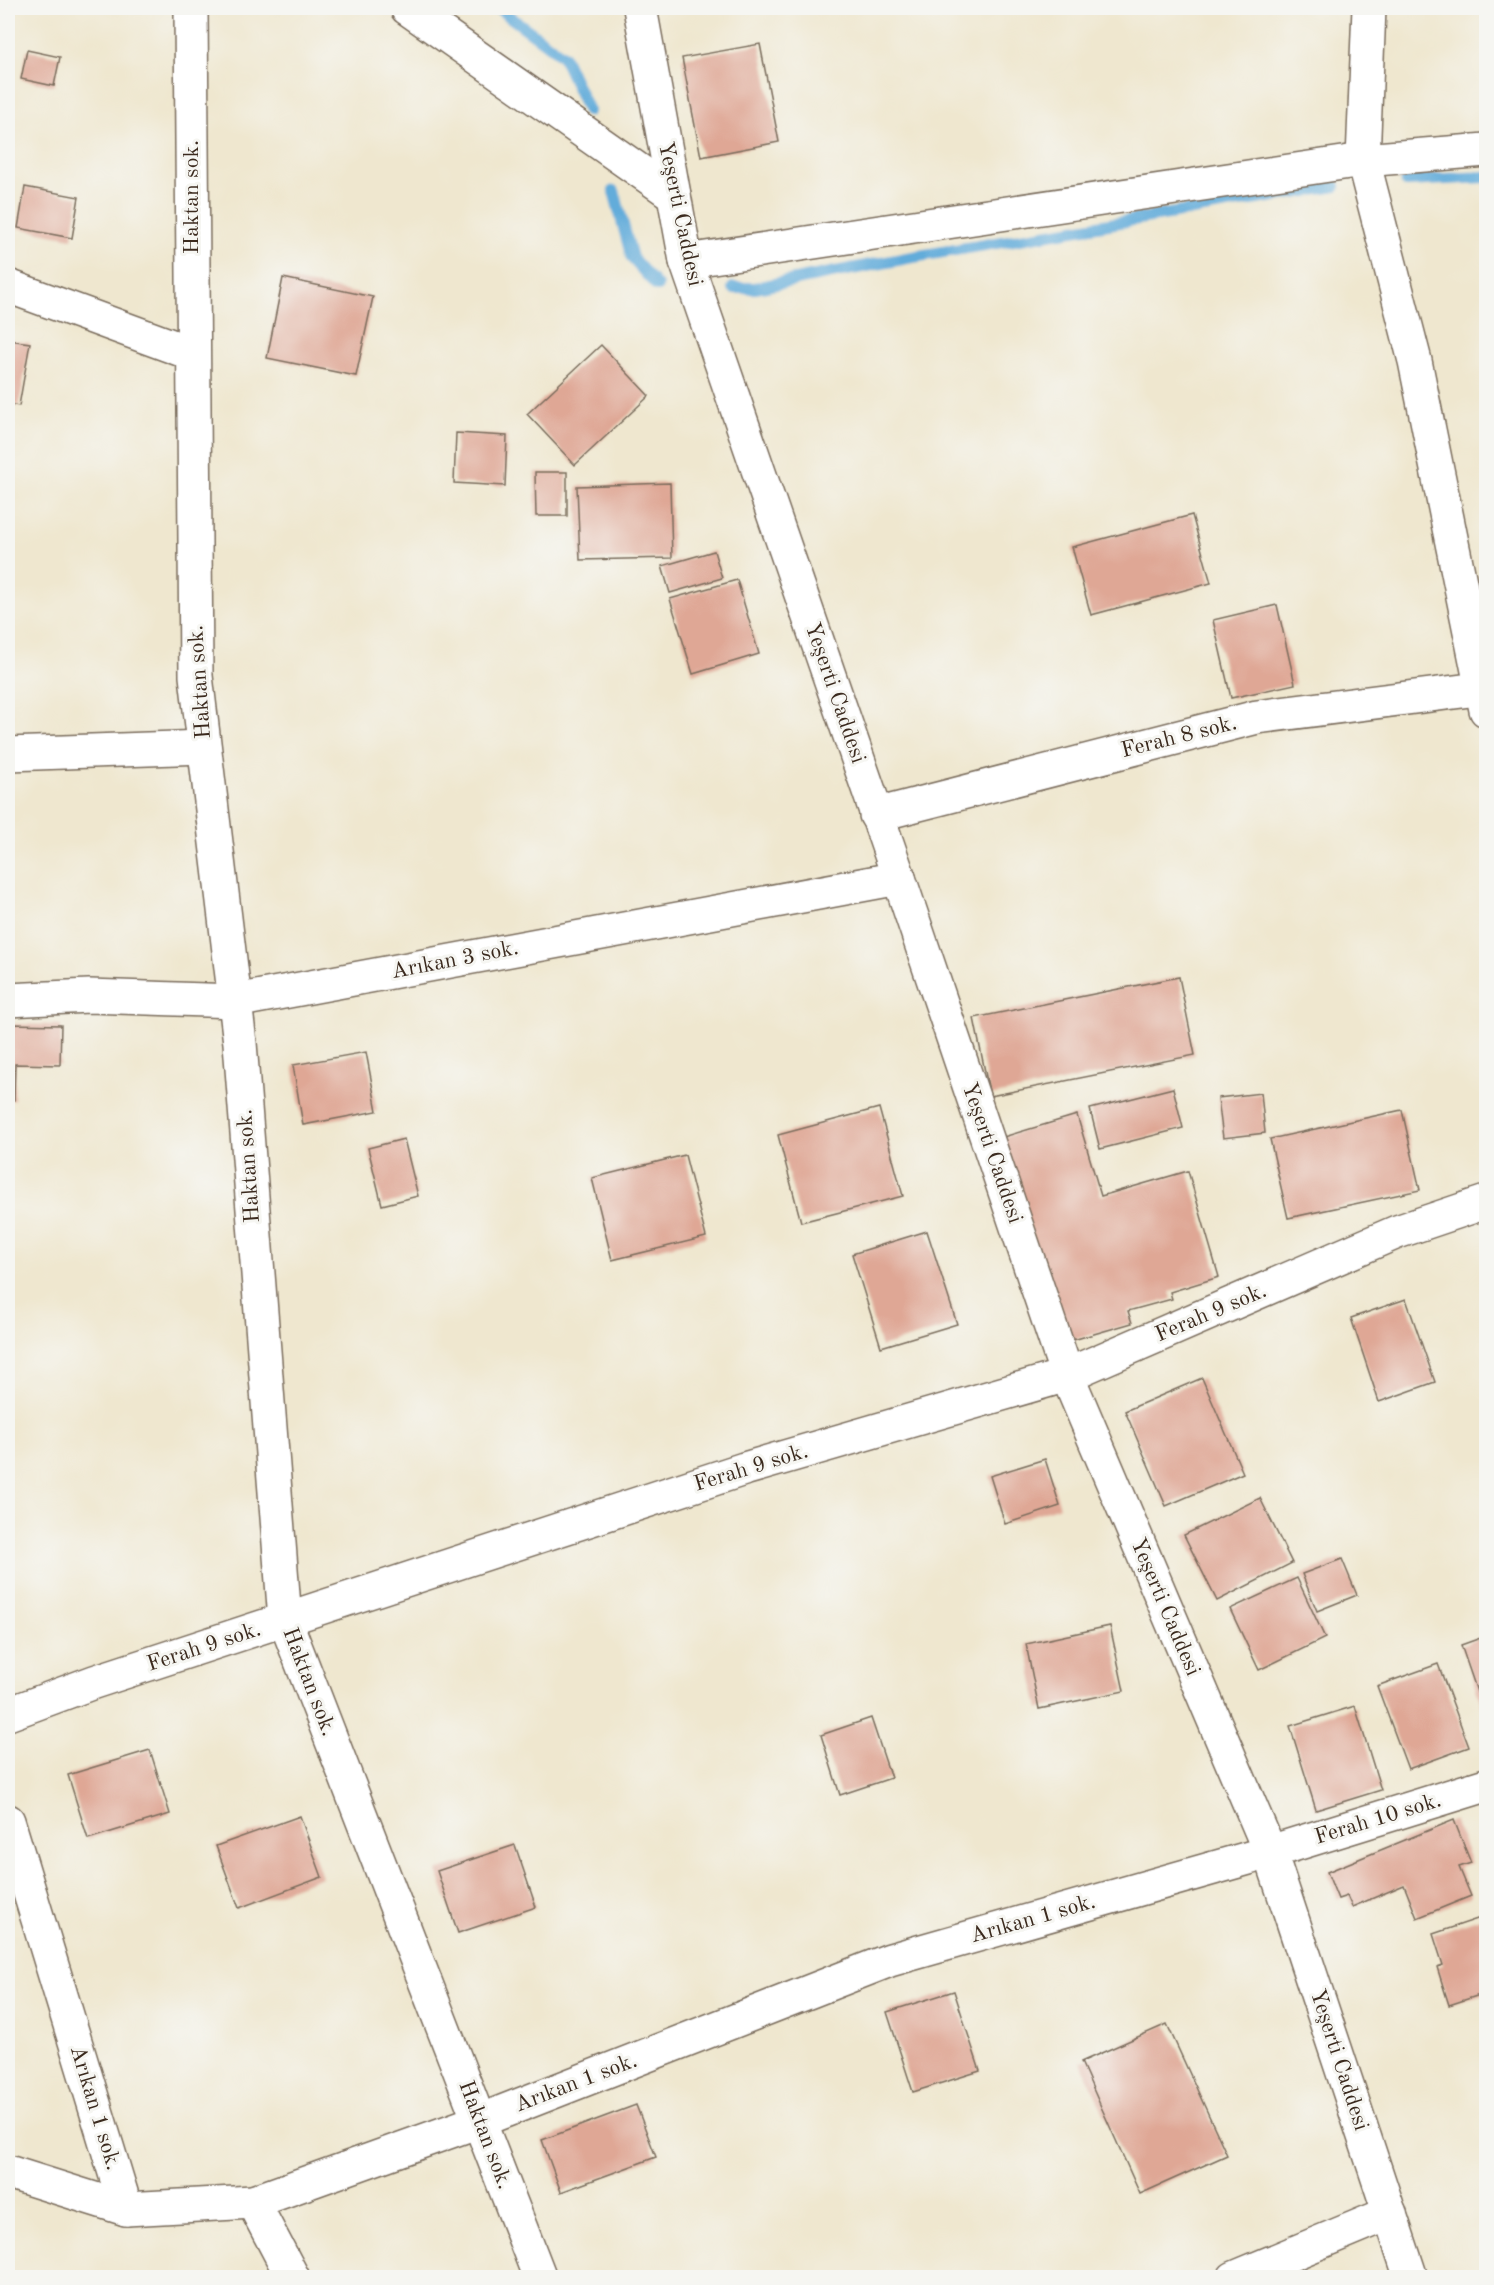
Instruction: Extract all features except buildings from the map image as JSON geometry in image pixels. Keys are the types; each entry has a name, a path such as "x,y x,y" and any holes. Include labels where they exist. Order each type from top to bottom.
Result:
{"street":[{"name":"Haktan sok.","path":"191,8 196,676 241,1055 285,1620 540,2277"},
{"path":"407,8 674,195"},
{"name":"Yeşerti Caddesi","path":"640,8 686,261 1067,1376 1270,1852 1411,2277"},
{"path":"1369,8 1363,160 1415,361 1485,695"},
{"path":"686,261 1363,160 1486,150"},
{"path":"8,286 194,354"},
{"name":"Ferah 8 sok.","path":"876,814 1257,717 1485,695"},
{"path":"8,754 204,747"},
{"name":"Arıkan 3 sok.","path":"8,1000 88,996 235,1001 898,878"},
{"name":"Ferah 9 sok.","path":"8,1714 94,1682 744,1469 1067,1376 1397,1232 1486,1202"},
{"name":"Ferah 10 sok.","path":"1270,1852 1486,1785"},
{"name":"Arıkan 1 sok.","path":"8,1821 126,2209 253,2202 479,2121 890,1960 1270,1852"},
{"path":"8,2172 126,2209"},
{"path":"253,2202 292,2277"},
{"path":"1234,2277 1390,2213"}],"waterway":[{"path":"498,8 563,56 588,111"},
{"path":"1406,181 1486,177"},
{"path":"733,288 755,288 907,258 1335,186"},
{"path":"614,191 632,258 657,286"}]}
